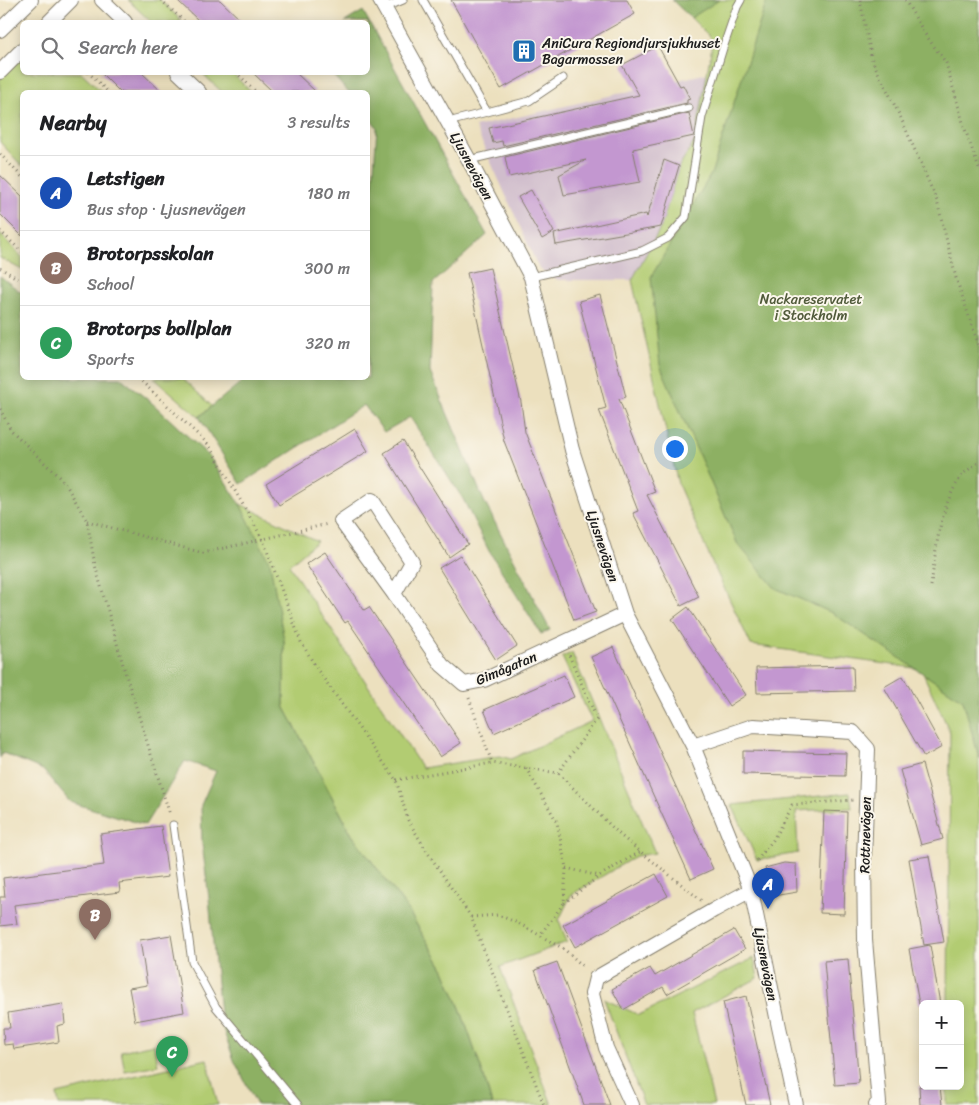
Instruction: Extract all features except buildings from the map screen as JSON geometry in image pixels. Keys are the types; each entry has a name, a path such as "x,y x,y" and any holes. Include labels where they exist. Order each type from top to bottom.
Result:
{"street":[{"path":"0,30 31,0"},
{"path":"51,20 71,0"},
{"path":"102,0 123,20"},
{"name":"Ljusnevägen","path":"382,4 469,160 531,277 572,450 625,614 693,746 751,890 796,1105"},
{"path":"0,72 20,52"},
{"path":"181,75 197,90"},
{"path":"341,521 372,500 412,562 394,594"},
{"name":"Gimågatan","path":"341,521 442,665 464,684 484,680 625,614"},
{"name":"Rottnevägen","path":"693,746 753,726 853,732 868,750 864,860 865,940 878,1104 876,1105"},
{"path":"632,1105 606,1048 592,994 596,978 751,890"}],"lane":[{"path":"382,4 403,0"},
{"path":"424,0 488,112"},
{"path":"531,277 642,251 668,238 686,217 702,116 731,23 741,0"},
{"path":"448,122 529,101 562,78"},
{"path":"469,160 689,108"},
{"path":"173,825 192,962 216,1007 298,1105"}],"path":[{"path":"162,0 183,20"},
{"path":"860,0 872,60 900,116 937,201 956,278 979,346"},
{"path":"905,0 925,34 946,63 964,126 979,169"},
{"path":"91,75 106,90"},
{"path":"239,75 254,90"},
{"path":"0,154 20,175"},
{"path":"0,231 20,250"},
{"path":"0,268 20,280"},
{"path":"140,380 208,445 262,540 301,642 396,780 408,820 471,917 544,1105"},
{"path":"0,409 10,430 65,483 87,520 95,565 125,672 173,825"},
{"path":"931,586 937,542 946,504 962,476 979,462"},
{"path":"87,520 203,553 341,521"},
{"path":"558,773 597,719 569,654"},
{"path":"464,684 492,764"},
{"path":"396,780 492,764 558,773 621,836 714,910"},
{"path":"526,768 557,822 566,868 564,903"},
{"path":"757,860 773,840 792,805 866,799"},
{"path":"540,935 564,903 599,876 641,852"},
{"path":"566,868 599,876"},
{"path":"471,917 498,915 518,923 564,950 596,978"}],"shaded area":[{"path":"708,73 695,141 679,166 661,227 632,280 558,280 539,269 475,127"}],"green space":[{"path":"128,0 160,0 181,20 149,20"},
{"path":"672,0 719,0 691,18"},
{"name":"Nackareservatet i Stockholm","path":"673,0 979,0 979,1105 947,1105 947,1090 964,1090 964,1000 948,1000 950,732 921,669 751,645 678,484 632,280 661,227 679,166 695,141 713,40"},
{"name":"Nackareservatet i Stockholm","path":"767,0 979,0 979,758 963,700 832,613 775,588 737,543 660,365 651,277 711,174"},
{"path":"363,11 368,20 348,20"},
{"path":"370,24 487,235 433,283 430,372 484,501 550,630 541,634 489,551 463,499 410,417 384,432 364,405 241,484 199,417 244,380 370,380 370,224 377,127 370,118 370,90 346,90 333,75 370,75"},
{"path":"20,57 20,75 84,75 100,90 20,90 20,164 0,142 0,79"},
{"path":"204,75 234,75 249,90 220,90"},
{"path":"370,182 373,182 370,224"},
{"path":"0,234 20,255 20,269 0,258"},
{"path":"0,276 20,291 20,380 123,380 152,403 209,456 240,504 270,563 284,640 284,706 352,835 406,907 444,970 460,1008 492,1105 257,1105 234,1060 221,1023 202,844 201,805 216,771 185,761 145,825 70,802 43,770 3,753 0,758"},
{"path":"156,380 184,380 212,406 199,417"},
{"path":"240,504 317,541 289,565 422,768 500,756 511,759 592,721 562,657 572,653 655,853 636,856 571,895 559,920 567,942 500,967 552,1105 492,1105 460,1008 444,970 406,907 352,835 284,706 284,640"},
{"path":"850,793 852,808 796,811 798,853 757,860 732,805"},
{"path":"754,958 758,978 692,1013 714,1105 644,1105 604,999 639,1015"},
{"path":"154,1044 158,1065 125,1071 121,1051"},
{"path":"207,1059 218,1105 59,1105 57,1094"}],"place":[{"name":"AniCura Regiondjursjukhuset Bagarmossen","path":"524,51"},
{"name":"Letstigen","path":"768,909"},
{"name":"Brotorpsskolan","path":"95,940"},
{"name":"Brotorps bollplan","path":"172,1077"}]}
